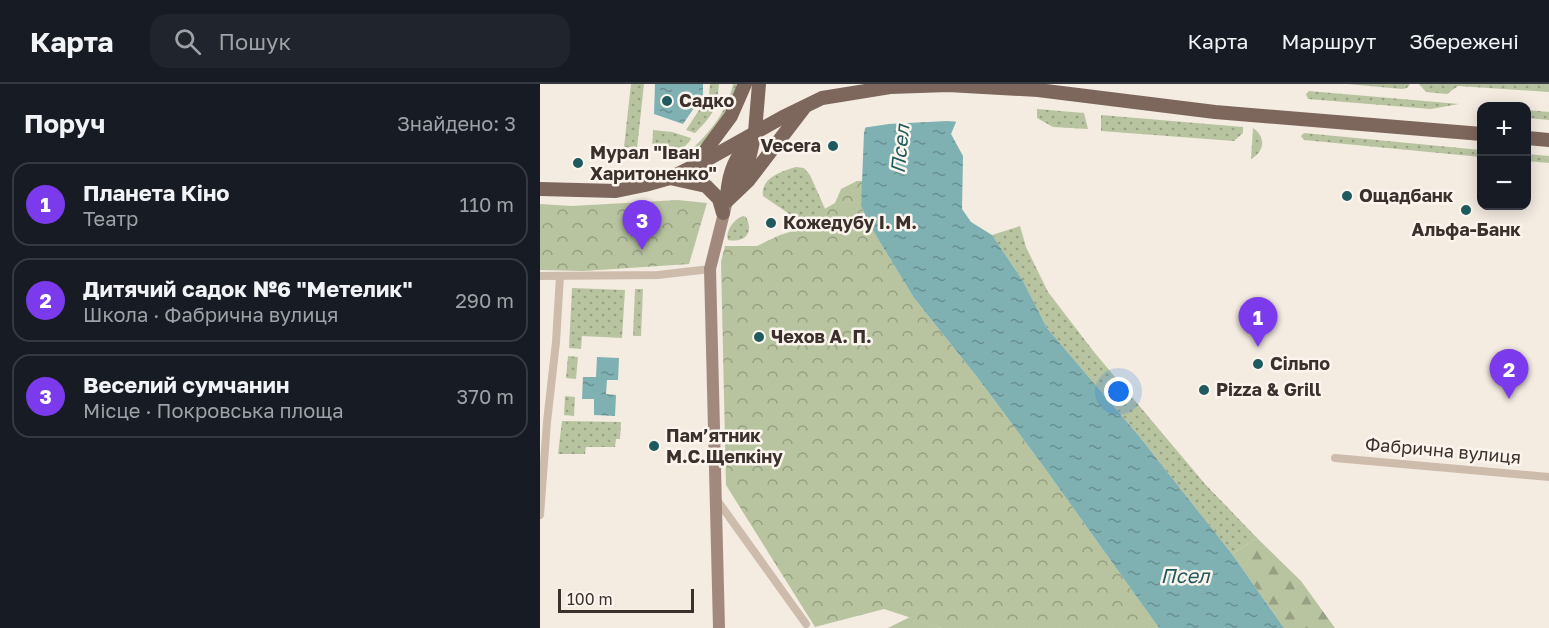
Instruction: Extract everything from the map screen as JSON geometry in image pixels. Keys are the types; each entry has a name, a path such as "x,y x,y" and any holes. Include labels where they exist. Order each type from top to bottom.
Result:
{"main road":[{"path":"693,166 731,116 746,84"},
{"path":"725,207 748,164 755,132 759,84"},
{"path":"855,84 890,87 948,85 1002,88 1215,112 1477,134"},
{"path":"540,189 616,191 645,185 693,166 822,98 890,87"},
{"path":"725,207 748,182 807,104"},
{"path":"1531,138 1549,140"},
{"path":"670,177 706,186 725,207"}],"street":[{"path":"719,628 710,269 725,207"},
{"path":"540,276 658,275 710,269"},
{"path":"540,515 560,276"},
{"name":"Фабрична вулиця","path":"1335,458 1549,477"},
{"path":"716,498 806,624"}],"green space":[{"path":"631,84 644,84 637,148 624,147"},
{"path":"710,84 719,84 713,111 695,133 686,130 709,95"},
{"path":"733,84 738,84 732,103 703,143 690,151 717,121 727,104"},
{"path":"1347,84 1410,84 1407,88 1402,89"},
{"path":"1419,84 1549,84 1549,92 1458,86 1447,94 1426,92"},
{"path":"1309,91 1459,104 1431,109 1308,99 1306,94"},
{"path":"1037,109 1084,113 1088,129 1053,127 1037,118"},
{"path":"1531,110 1549,112 1549,120 1531,118"},
{"path":"1101,115 1243,127 1243,133 1234,141 1101,131"},
{"path":"1253,128 1260,136 1262,144 1259,152 1251,159"},
{"path":"653,130 672,132 691,138 679,152 652,148"},
{"path":"1304,133 1477,150 1477,157 1304,140 1301,136"},
{"path":"1531,154 1549,156 1549,163 1531,161"},
{"path":"796,167 804,168 810,175 830,220 814,231 763,196 768,180"},
{"path":"857,181 863,181 861,206 872,229 914,298 1041,463 1159,628 942,628 884,609 815,627 726,485 721,262 725,246 757,246 793,231 802,222 835,203 841,189"},
{"path":"678,200 707,203 689,264 584,271 540,270 540,204 572,206"},
{"path":"743,216 746,217 749,228 746,236 739,240 728,240 731,226"},
{"path":"1020,226 1026,247 1048,292 1094,352 1205,484 1257,538 1232,554 1139,436 1047,328 1023,281 992,235"},
{"path":"572,288 625,290 622,338 582,336 581,349 569,348"},
{"path":"635,289 643,289 641,336 633,336"},
{"path":"568,356 578,357 576,379 566,378"},
{"path":"565,396 575,397 574,416 564,415"},
{"path":"562,421 621,422 620,439 616,439 615,447 586,447 585,454 558,454"},
{"path":"1257,538 1301,581 1335,628 1284,628 1232,554"},
{"path":"910,617 942,628 888,628"}],"water":[{"name":"Садко","path":"655,84 703,84 703,95 683,124 654,114"},
{"name":"Псел","path":"876,84 972,84 951,134 963,156 962,209 971,222 992,235 1023,281 1047,328 1139,436 1232,554 1284,628 1159,628 1041,463 914,298 872,229 861,206 864,133"},
{"path":"597,357 619,358 618,380 607,380 606,394 616,395 615,416 594,415 594,399 582,399 583,377 596,377"}],"pier":[{"path":"873,84 975,84 959,122 889,124 862,128"}],"place":[{"name":"Садко","path":"667,101"},
{"name":"Vecera","path":"833,146"},
{"name":"Мурал \"Іван Харитоненко\"","path":"578,163"},
{"name":"Ощадбанк","path":"1347,196"},
{"name":"Альфа-Банк","path":"1466,210"},
{"name":"Кожедубу І. М.","path":"771,223"},
{"name":"Веселий сумчанин","path":"642,250"},
{"name":"Чехов А. П.","path":"759,337"},
{"name":"Планета Кіно","path":"1258,347"},
{"name":"Сільпо","path":"1258,364"},
{"name":"Pizza & Grill","path":"1204,390"},
{"name":"Дитячий садок №6 \"Метелик\"","path":"1509,399"},
{"name":"Пам’ятник М.С.Щепкіну","path":"654,446"}]}
